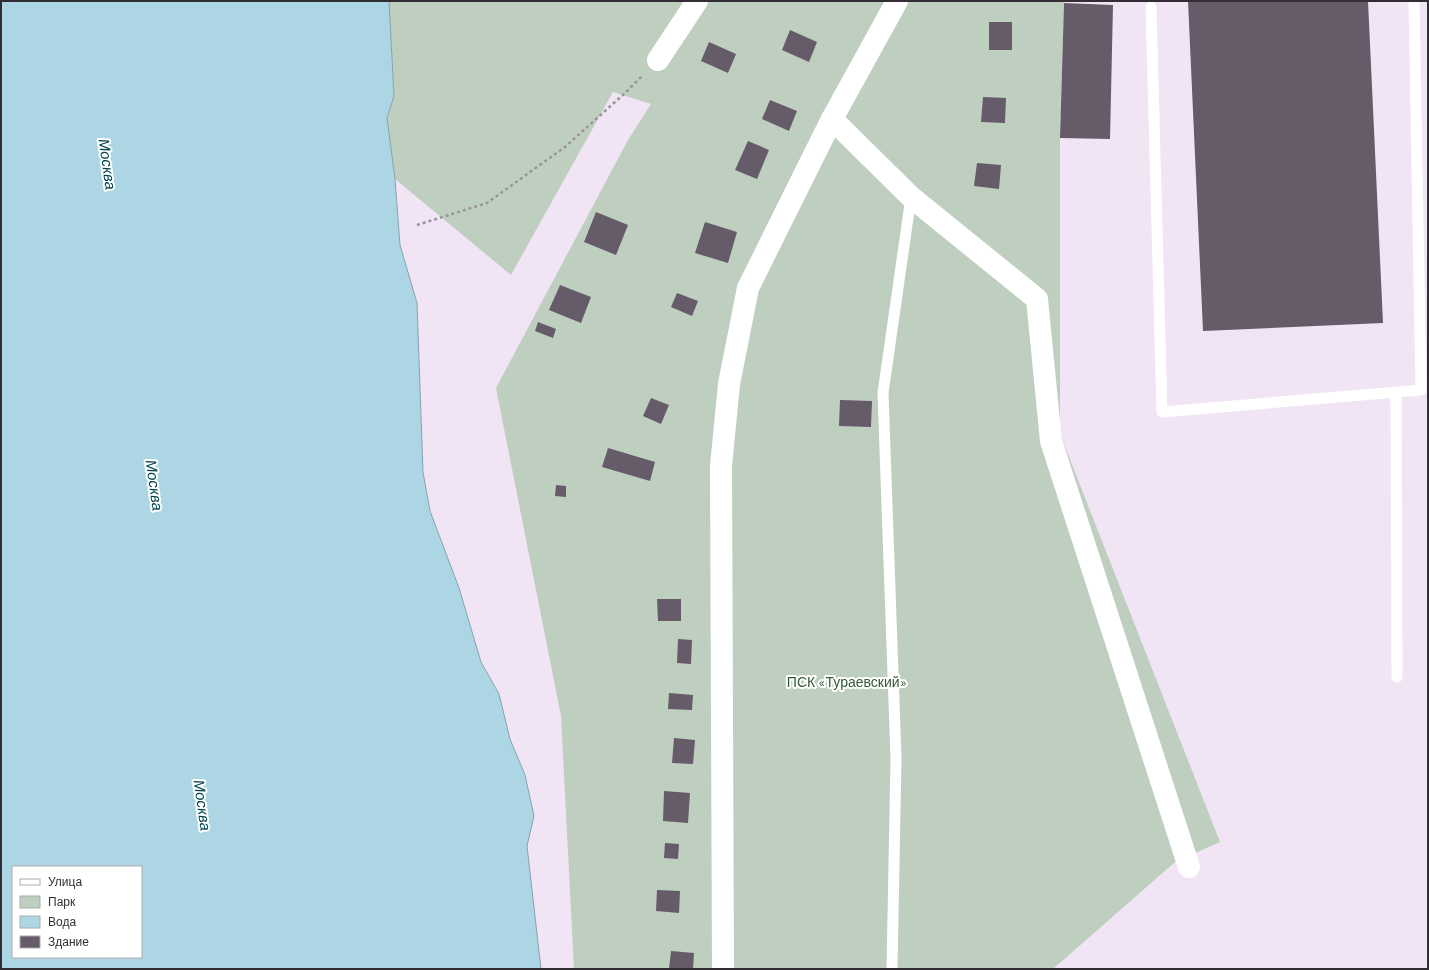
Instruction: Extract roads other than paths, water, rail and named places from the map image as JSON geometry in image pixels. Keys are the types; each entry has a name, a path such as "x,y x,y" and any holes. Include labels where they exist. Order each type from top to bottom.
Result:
{"street":[{"path":"658,60 698,1"},
{"path":"723,969 720,466 729,384 748,288 832,119 897,1"},
{"path":"832,119 911,197 1037,299 1051,441 1189,867"}],"lane":[{"path":"1151,7 1162,412 1421,390 1414,1"},
{"path":"892,969 896,758 883,392 911,197"},
{"path":"1396,392 1397,676"}],"water":[{"name":"Москва","path":"1,1 389,1 394,96 387,118 395,179 400,245 417,303 423,472 430,511 459,588 481,662 499,694 510,739 525,775 534,816 527,846 541,969 1,969"}],"park label":[{"name":"ПСК «Тураевский»","path":"847,681"}]}
